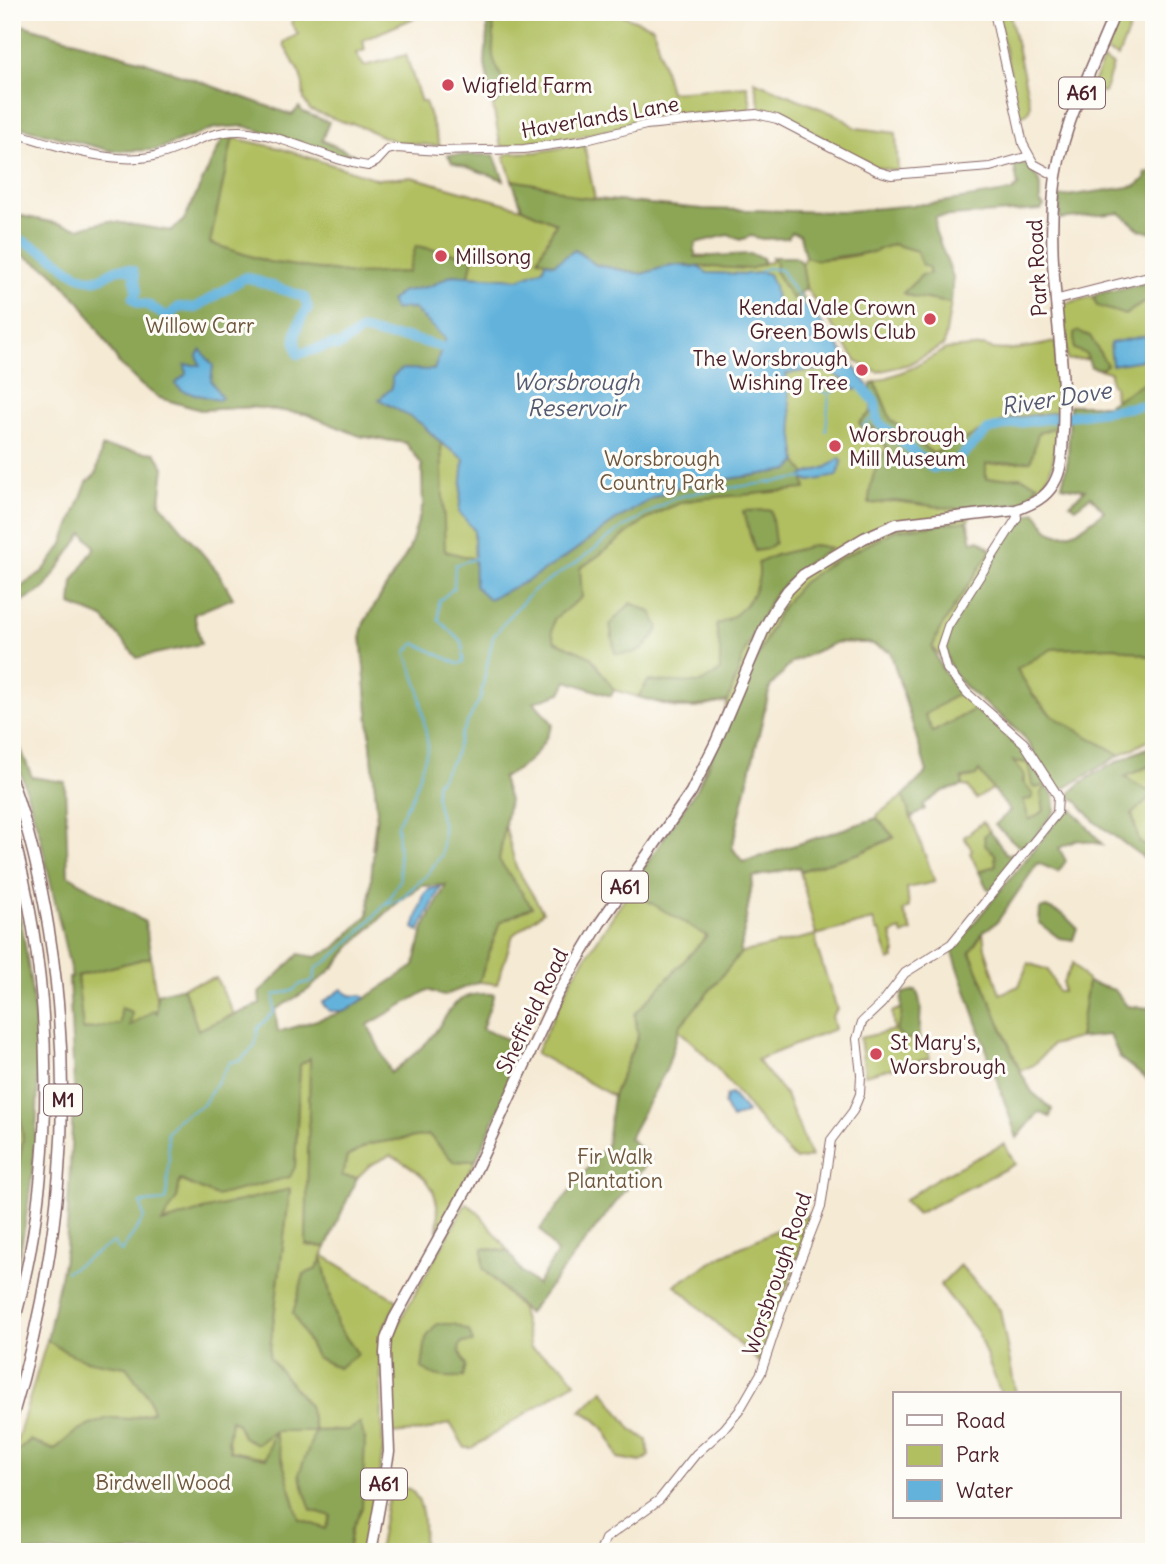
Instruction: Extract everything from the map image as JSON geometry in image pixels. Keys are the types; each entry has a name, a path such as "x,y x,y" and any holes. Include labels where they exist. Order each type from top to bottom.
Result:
{"highway":[{"name":"Park Road","path":"1016,510 1035,503 1047,493 1056,480 1060,464 1065,400 1056,300 1053,201 1056,176 1074,115 1115,12"},
{"name":"Sheffield Road","path":"371,1552 388,1460 385,1353 386,1339 394,1319 469,1185 557,995 575,963 691,792 776,607 803,575 880,530 896,524 1016,510"},
{"name":"M1","path":"12,782 29,840 47,922 57,987 63,1087 60,1174 52,1243 34,1339 12,1418"},
{"name":"M1","path":"12,831 26,887 38,956 46,1068 45,1132 37,1210 27,1271 12,1331"}],"main road":[{"path":"1056,300 1154,275"}],"street":[{"path":"994,12 1020,135 1029,156 1041,170 1056,176"},
{"name":"Haverlands Lane","path":"12,132 88,152 130,159 158,155 210,135 242,131 369,166 387,150 396,148 439,151 524,149 558,145 666,122 756,114 777,119 877,171 891,175 990,167 1029,156"},
{"name":"Worsbrough Road","path":"600,1552 606,1539 659,1500 696,1454 732,1420 756,1382 821,1207 831,1140 853,1111 860,1094 857,1039 862,1022 882,1003 905,973 951,944 1058,813 1058,796 1024,743 957,684 941,654 942,641 948,626 1017,518 1016,510"}],"green space":[{"path":"296,12 428,12 363,40 365,50 356,53 364,66 406,55 421,102 425,102 440,146 396,142 352,123 310,110 304,100 300,74 284,45 284,42 298,34 291,23"},
{"path":"491,12 614,12 653,27 670,92 747,86 751,104 748,110 667,117 556,142 503,147 485,64 488,22 494,15"},
{"path":"997,12 1009,12 1030,104 1028,113 1024,115 1019,116"},
{"path":"1121,12 1136,12 1118,57 1106,52"},
{"path":"492,20 494,61 505,88 501,100 493,105 485,64 488,22"},
{"path":"12,22 143,61 292,115 299,107 303,112 329,122 322,140 354,155 351,159 244,126 215,128 156,150 112,151 12,125"},
{"path":"1103,60 1113,65 1104,93 1091,87"},
{"path":"754,81 839,116 856,128 896,133 898,171 875,167 773,111 760,107"},
{"name":"Worsbrough Country Park","path":"224,136 279,148 377,179 412,177 522,208 556,223 656,254 763,258 763,263 771,262 772,257 778,257 808,306 867,384 875,402 933,468 1017,423 1058,417 1049,474 1036,493 1021,503 972,511 968,521 972,542 979,540 997,553 1025,516 1036,512 1049,530 1063,534 1078,530 1104,511 1085,490 1062,486 1068,460 1070,405 1107,405 1115,401 1110,372 1091,367 1088,359 1067,360 1063,304 1154,281 1154,738 1063,789 1056,787 1023,736 963,685 951,666 932,648 890,651 868,643 837,642 792,662 770,687 732,847 753,877 740,953 816,935 817,948 837,1009 832,1016 835,1029 757,1060 786,1095 811,1157 796,1160 725,1077 678,1030 680,1026 638,1036 613,1096 536,1053 572,978 698,787 728,701 697,708 677,708 614,690 578,670 521,649 446,884 421,886 372,849 377,811 361,634 364,623 409,550 423,505 422,465 406,443 360,436 306,414 252,407 201,410 160,398 141,385 119,363 81,303 50,270 12,249 12,214 79,228 109,221 171,231 184,220"},
{"path":"224,136 233,137 210,243 269,262 353,274 408,272 416,246 473,257 469,277 452,275 431,286 401,292 405,308 414,309 446,339 434,370 393,388 380,399 422,424 441,443 445,551 475,559 475,586 567,556 613,522 653,498 681,486 789,470 797,462 806,474 803,476 806,489 695,500 662,511 580,568 582,597 554,619 552,632 555,641 591,657 614,690 611,696 567,681 561,693 534,702 553,724 533,757 502,778 509,800 499,860 532,907 500,922 479,982 443,996 428,990 368,1025 391,1073 424,1045 458,1001 467,996 494,994 482,1029 527,1047 476,1160 454,1162 429,1135 369,1144 347,1157 342,1176 357,1178 326,1247 306,1245 310,1058 300,1065 295,1167 290,1177 216,1196 180,1180 177,1198 162,1223 290,1189 269,1357 309,1406 315,1431 349,1430 360,1423 365,1440 362,1508 352,1528 348,1552 12,1552 12,1457 30,1440 54,1450 78,1430 108,1418 130,1419 153,1412 149,1398 126,1367 85,1359 47,1340 66,1248 74,1086 69,978 72,977 40,836 12,744 12,727 32,777 65,782 68,875 145,922 151,957 77,976 83,1030 120,1024 121,1008 132,1012 130,1026 154,1010 157,1013 157,994 183,987 198,1030 260,1004 259,993 299,954 316,957 335,948 368,915 377,811 361,634 364,623 409,550 423,505 422,465 406,443 360,436 306,414 252,407 201,410 160,398 141,385 119,363 81,303 50,270 12,249 12,214 79,228 109,221 171,231 184,220","holes":["446,885 423,930 414,966 346,1011 278,1032 275,1010 308,990 398,902 421,886","231,1420 237,1423 243,1437 257,1444 273,1432 266,1458 230,1451 228,1441","274,1431 315,1431 299,1474 311,1510 331,1516 326,1529 299,1519"]},
{"path":"584,144 595,199 576,197 551,187 512,180 504,156 510,153 537,152"},
{"path":"448,155 494,155 504,180 452,162"},
{"path":"1014,165 1028,165 1040,182 1040,202 1044,206 1041,210 936,217 935,230 953,277 951,303 903,293 922,275 930,274 917,251 893,244 873,252 816,260 805,257 800,235 792,232 788,238 762,239 751,236 740,240 728,235 695,243 695,257 750,254 763,258 763,264 750,269 672,265 642,274 596,265 575,250 554,264 538,259 556,223 522,208 512,180 551,187 576,197 703,209 838,212 936,203 1012,191 1018,186"},
{"path":"1154,171 1154,233 1140,230 1120,213 1060,219 1059,197 1136,186 1145,179 1146,173"},
{"path":"893,244 917,251 922,264 929,268 930,275 922,275 904,293 951,303 944,345 909,364 878,372 857,362 806,288 802,263 805,257 838,258"},
{"path":"772,257 795,257 802,263 806,288 792,299 775,271 776,263"},
{"path":"1148,283 1154,297 1126,315 1097,306 1094,299 1096,294"},
{"path":"1078,331 1090,336 1107,365 1101,369 1091,367 1086,354 1074,349 1074,334"},
{"path":"1056,342 1058,412 1010,418 933,454 891,420 875,382 912,368 946,349 985,346 999,350"},
{"path":"875,382 891,420 933,454 1010,418 1058,412 1057,427 1038,433 1031,461 986,464 986,479 1020,477 1038,484 1025,502 972,511 894,501 869,504 874,475 887,448 873,427 864,430 859,423 871,412 871,384"},
{"path":"1144,383 1154,385 1154,658 1116,647 1052,649 1017,669 1033,695 1051,715 1120,755 1063,789 1056,787 1024,737 957,677 946,651 947,639 974,587 1025,516 1036,512 1049,530 1063,534 1078,530 1104,511 1091,496 1075,508 1070,504 1085,490 1062,486 1068,460 1070,405 1107,405"},
{"path":"102,447 155,453 164,467 160,503 218,572 233,598 194,614 201,644 137,658 103,618 71,605 73,581 95,547 83,533 44,589 12,607 12,590 18,589 43,571 62,546 87,482 96,474"},
{"path":"771,510 775,543 767,549 755,551 743,511"},
{"name":"Fir Walk Plantation","path":"967,521 972,542 979,540 991,550 940,629 932,648 944,672 960,692 925,715 933,732 977,708 1021,745 1044,781 1043,786 1036,788 1032,784 1028,763 1013,761 1024,775 1023,782 1033,794 1031,799 1023,800 1029,820 1044,811 1041,793 1047,786 1054,797 1055,811 1024,851 995,825 1010,811 979,771 976,776 962,778 963,786 943,791 923,805 925,809 911,818 903,796 927,772 890,651 868,643 837,642 792,662 770,687 732,848 743,862 877,818 894,837 860,853 800,871 799,867 753,877 740,954 680,1026 667,1068 629,1138 651,1158 528,1314 483,1268 483,1248 509,1252 521,1271 537,1285 557,1253 540,1229 607,1144 613,1096 638,1036 635,1014 707,936 629,890 698,787 778,614 802,583 829,564 896,530"},
{"path":"815,545 831,548 804,565 772,597 745,651 728,701 683,706 638,697 648,681 701,683 720,671 716,625 736,614 750,598 759,577 758,563 776,555"},
{"path":"631,603 651,612 659,628 642,650 615,653 610,624"},
{"path":"960,692 977,708 933,733 924,715"},
{"path":"1154,745 1154,764 1124,777 1153,794 1132,814 1139,842 1154,852 1154,865 1095,822 1077,801 1069,797 1073,790 1093,775"},
{"path":"1012,760 1028,763 1032,784 1044,781 1047,786 1041,793 1044,811 1029,820 1023,800 1024,775"},
{"path":"1154,764 1154,852 1139,842 1123,777"},
{"path":"979,771 993,789 976,799 968,787 963,786 962,778 971,777"},
{"path":"903,796 935,882 907,888 909,907 903,911 912,931 903,935 901,930 891,934 896,953 893,954 894,959 889,961 880,931 877,931 873,920 816,935 800,871 860,853 894,838 877,818 878,814"},
{"path":"1073,810 1102,844 1077,840 1059,848 1066,861 1058,872 1038,863 997,922 983,932 970,952 1020,1071 1032,1092 1052,1109 1050,1117 1039,1112 1017,1138 952,950 1065,811"},
{"path":"983,822 990,831 984,836 995,854 996,865 979,872 970,853 972,850 964,837"},
{"path":"505,825 516,867 543,912 513,935 497,984 479,982 500,922 499,860"},
{"path":"990,831 1007,855 1016,853 1020,856 991,890 987,888 979,872 996,865 995,854 985,845 984,836"},
{"path":"12,870 30,979 38,1075 33,1168 12,1289 12,1198 23,1140 17,1078 12,1078 15,943 12,929"},
{"path":"1046,907 1064,915 1077,928 1073,940 1059,938 1039,923 1040,909"},
{"path":"983,932 985,948 1000,994 1019,986 1028,963 1048,970 1058,991 1063,992 1063,982 1073,963 1088,982 1079,1038 1052,1045 1034,1065 1020,1071 970,952"},
{"path":"151,957 158,1014 129,1027 120,1024 83,1030 77,976"},
{"path":"216,978 234,1014 198,1030 183,987"},
{"path":"1088,982 1115,990 1127,1006 1154,1006 1154,1085 1120,1058 1110,1035 1079,1038"},
{"path":"916,990 921,1008 920,1038 904,1039 896,1031 901,1020 903,993"},
{"path":"905,1007 930,1058 865,1075 860,1038 894,1030 892,1012"},
{"path":"311,1058 306,1245 326,1247 323,1255 398,1301 384,1327 380,1343 383,1451 365,1552 348,1552 352,1528 362,1507 350,1430 315,1431 309,1406 269,1357 290,1190 161,1223 177,1198 180,1179 216,1195 295,1167 300,1064","holes":["322,1258 337,1325 358,1354 293,1313"]},
{"path":"20,1110 23,1140 12,1198 12,1116"},
{"path":"429,1135 454,1162 476,1160 437,1232 437,1204 430,1185 414,1170 391,1155 370,1165 357,1178 342,1176 347,1157 369,1144"},
{"path":"1004,1144 1015,1164 917,1214 904,1201 937,1178"},
{"path":"466,1203 479,1213 509,1252 483,1248 483,1268 521,1309 531,1348 562,1365 575,1382 472,1448 465,1448 450,1423 425,1431 392,1434 389,1355 392,1335"},
{"path":"814,1212 759,1362 675,1285 722,1256"},
{"path":"322,1257 337,1325 358,1354 338,1368 316,1357 293,1313 304,1274 317,1269"},
{"path":"960,1265 1000,1310 1016,1392 1000,1392 977,1331 940,1285"},
{"path":"437,1324 454,1324 469,1331 473,1342 461,1343 459,1350 466,1365 463,1377 441,1377 422,1368 426,1338"},
{"path":"47,1340 85,1359 126,1366 149,1398 153,1412 130,1419 108,1418 78,1430 54,1450 30,1440 12,1457"},
{"path":"603,1390 631,1429 647,1440 649,1456 641,1462 618,1458 605,1430 581,1411"},
{"path":"231,1420 273,1431 315,1431 331,1516 326,1529 299,1520 274,1432 266,1459 230,1451 228,1441"},
{"path":"394,1487 410,1489 419,1502 423,1518 423,1552 378,1552 386,1506"}],"water":[{"name":"Worsbrough Reservoir","path":"575,250 596,265 642,274 672,265 698,267 707,273 769,274 774,286 777,308 808,306 867,384 855,390 838,376 816,370 786,374 797,462 789,470 681,486 653,498 527,581 489,599 475,586 474,530 459,512 464,459 441,443 422,424 379,399 392,388 392,377 402,369 434,370 445,339 414,309 395,310 390,301 401,292 431,286 452,275 519,279 543,269 545,262 554,264"},
{"path":"1154,334 1154,358 1112,365 1110,343"},
{"path":"201,350 213,366 211,381 222,398 218,400 183,391 175,384 186,374 185,365 200,365 197,355"},
{"path":"840,458 842,460 837,476 804,480 803,476 806,474 827,467"},
{"path":"441,887 419,931 414,928 424,894 430,889"},
{"path":"342,989 350,995 361,995 365,998 346,1011 329,1011 322,1003"},
{"path":"731,1094 747,1112 732,1119 724,1104 726,1096"}],"waterway":[{"name":"River Dove","path":"12,236 42,250 73,273 88,279 100,278 120,269 133,271 137,291 133,298 167,317 179,307 195,308 246,277 304,297 308,308 297,330 295,341 298,354 331,345 339,346 362,330 384,336 409,338 453,350"},
{"path":"760,271 768,268 781,270 806,308"},
{"name":"River Dove","path":"853,376 875,402 878,422 933,468 951,466 988,430 1017,423 1148,405 1154,407"},
{"path":"826,431 829,394 847,384"},
{"path":"818,390 827,393"},
{"path":"863,426 871,419 878,422"},
{"path":"388,903 399,900 427,875 442,854 443,827 436,799 436,784 454,758 461,734 480,699 493,637 534,590 616,532 674,498 803,478"},
{"path":"463,650 462,642 439,620 439,601 454,588 455,565 476,558"},
{"path":"66,1272 114,1242 121,1252 144,1218 141,1203 166,1201 169,1158 167,1133 178,1119 203,1105 230,1062 241,1060 255,1045 258,1028 274,1012 274,995 292,991 301,984 313,981 316,968 358,934 388,901 400,880 397,824 414,793 428,747 419,689 406,652 415,643 458,664 463,662 463,654"}],"place":[{"name":"Wigfield Farm","path":"448,85"},
{"name":"Millsong","path":"441,256"},
{"name":"Kendal Vale Crown Green Bowls Club","path":"930,319"},
{"name":"The Worsbrough Wishing Tree","path":"862,370"},
{"name":"Worsbrough Mill Museum","path":"835,446"},
{"name":"St Mary's, Worsbrough","path":"876,1054"}],"park label":[{"name":"Willow Carr","path":"200,325"},
{"name":"Birdwell Wood","path":"163,1482"}]}
